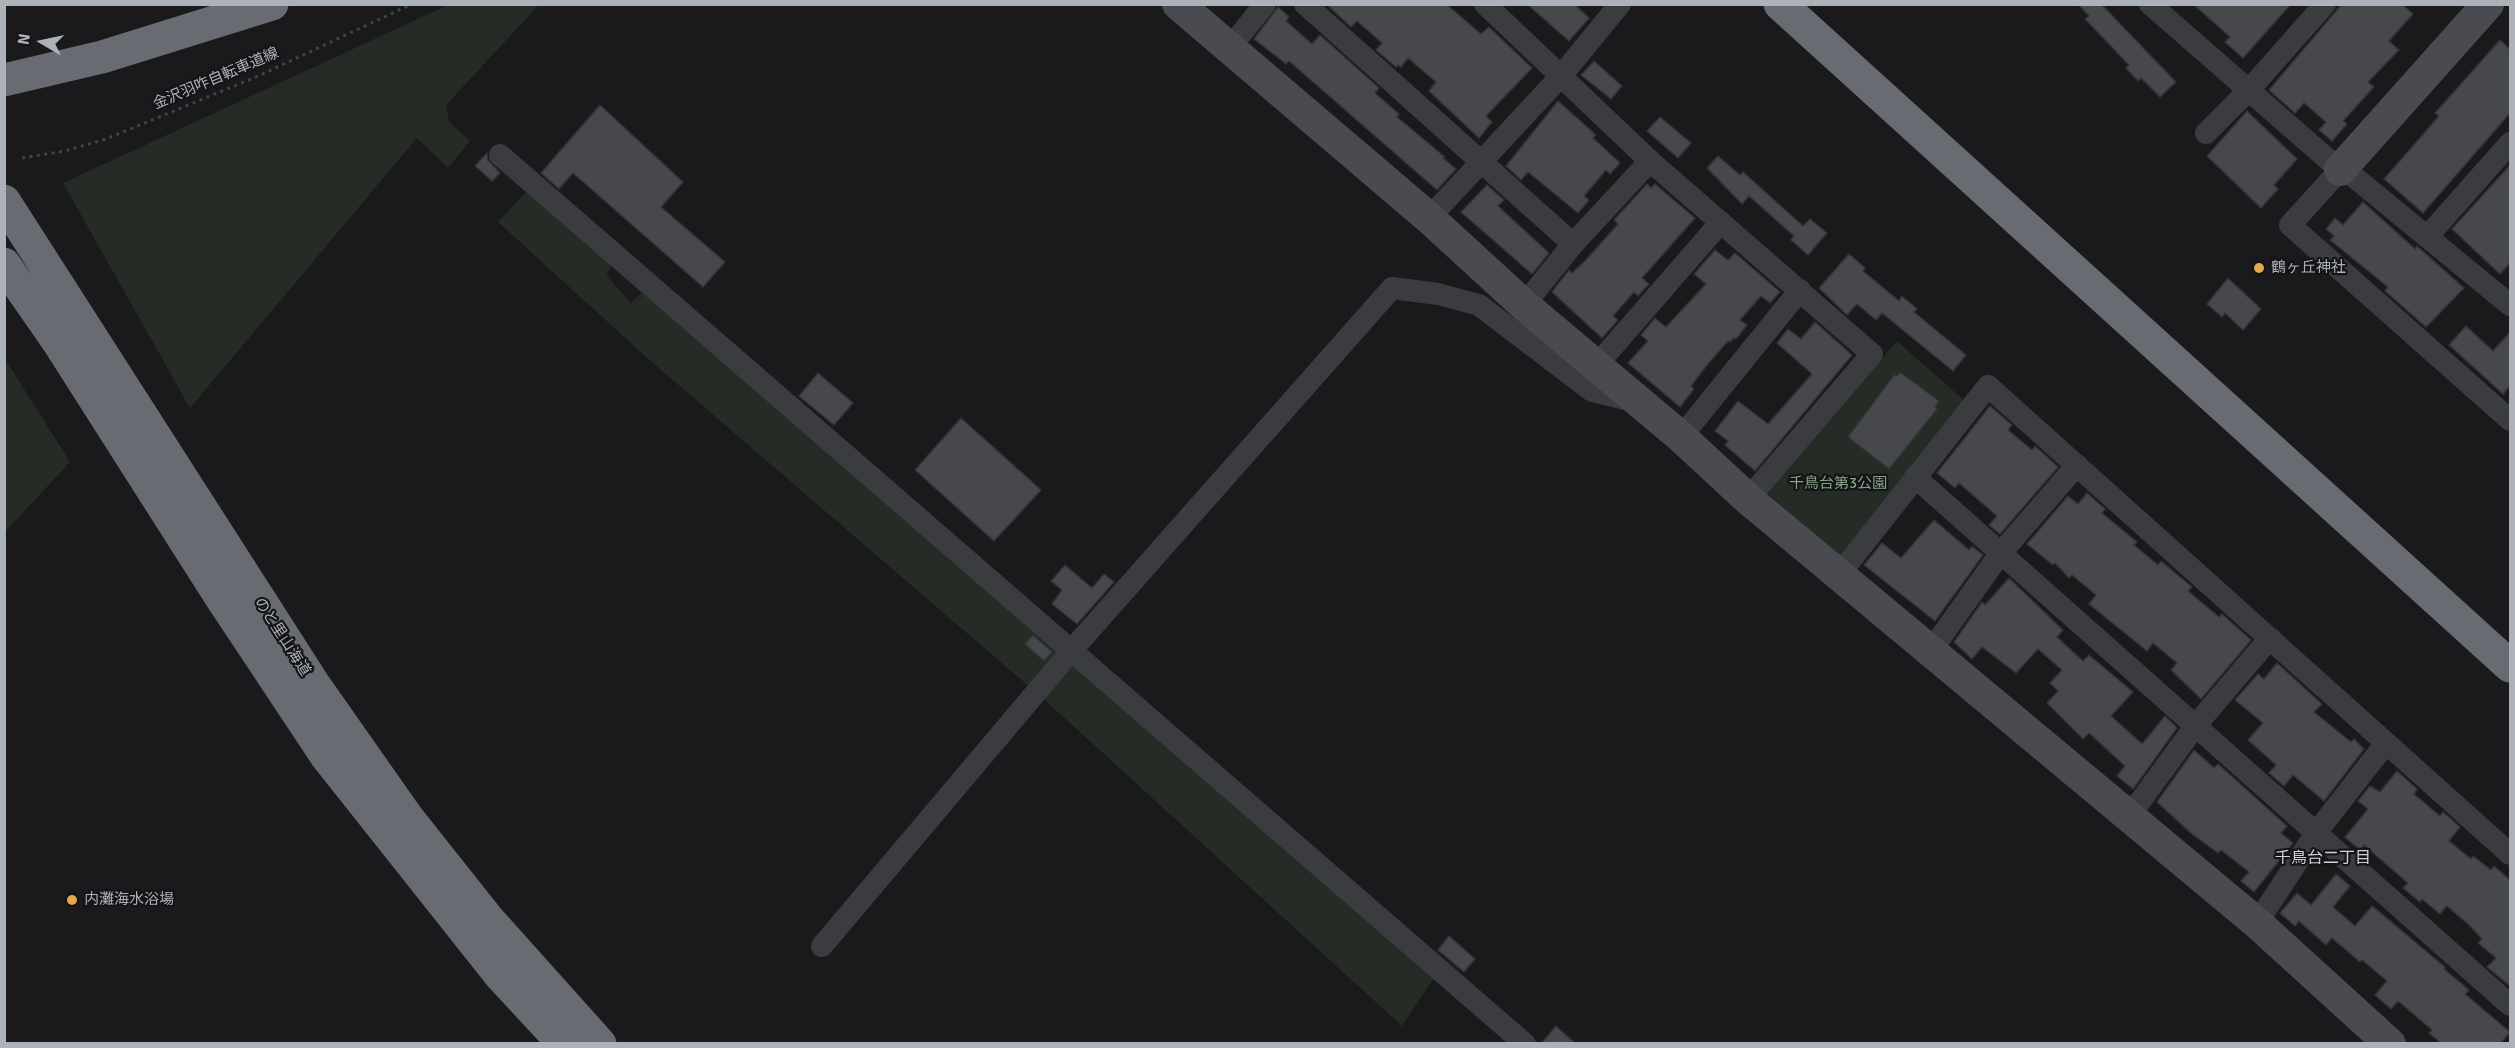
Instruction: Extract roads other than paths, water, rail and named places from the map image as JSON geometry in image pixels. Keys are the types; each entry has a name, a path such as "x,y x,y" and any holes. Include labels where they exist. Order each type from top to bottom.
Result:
{"highway":[{"path":"4,80 102,57 272,4"},
{"path":"1780,4 2511,666"},
{"name":"のと里山海道","path":"4,201 313,684 407,817 488,919 600,1044"},
{"name":"のと里山海道","path":"4,264 57,340 220,596 327,757 500,975 564,1044"}],"street":[{"path":"1178,4 1429,218 1524,305 1634,401 1681,437 1748,499 1838,576 2257,923 2390,1044"},
{"path":"1229,49 1265,4"},
{"path":"1305,4 1573,244"},
{"path":"1485,4 1650,161 1872,354 1748,499"},
{"path":"1429,218 1561,76 1616,14 1620,4"},
{"path":"2150,4 2341,169 2427,237 2507,295"},
{"path":"2206,133 2249,90 2321,6"},
{"path":"2481,7 2290,225 2510,419"},
{"path":"2427,237 2511,143"},
{"path":"500,155 1525,1044"},
{"path":"1524,305 1573,244 1650,161"},
{"path":"1595,367 1721,222"},
{"path":"822,946 1071,651 1392,288 1438,294 1479,305 1592,392 1634,401"},
{"path":"1681,437 1800,290"},
{"path":"1838,576 1988,386 2511,854"},
{"path":"1930,652 2000,554 2077,465"},
{"path":"1915,477 2511,1005"},
{"path":"2128,818 2196,725 2270,638"},
{"path":"2257,923 2316,833 2386,743"}],"place":[{"name":"鶴ヶ丘神社","path":"2259,268"},
{"name":"内灘海水浴場","path":"72,900"}],"district":[{"name":"千鳥台二丁目","path":"2323,859"}],"park label":[{"name":"千鳥台第3公園","path":"1838,484"}]}
